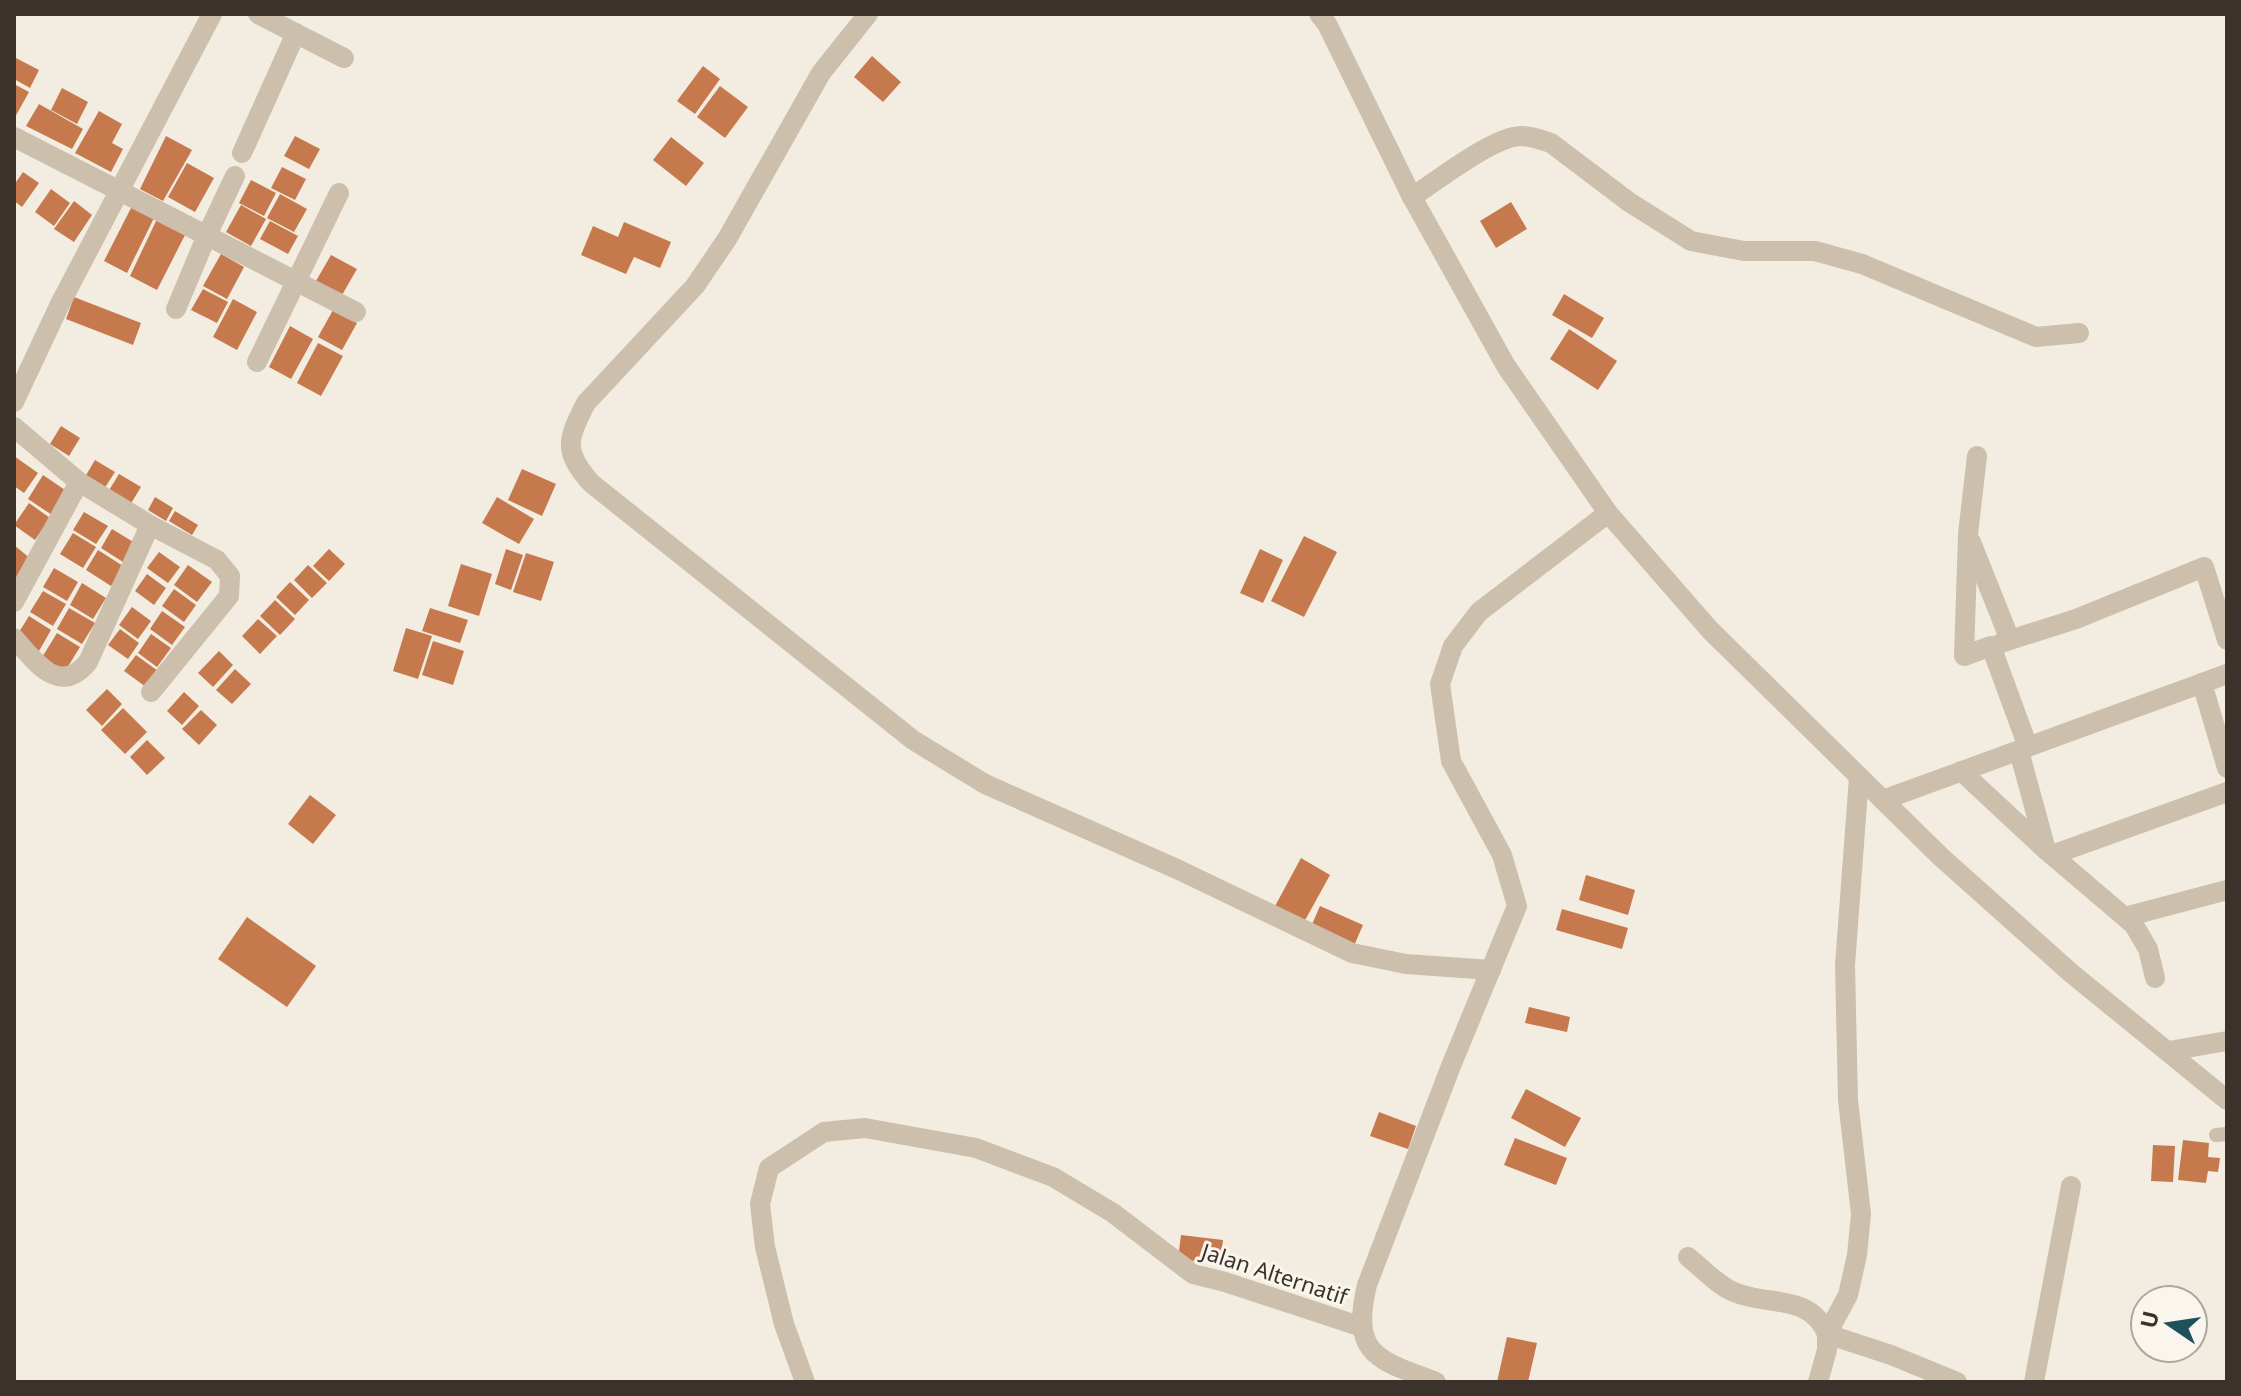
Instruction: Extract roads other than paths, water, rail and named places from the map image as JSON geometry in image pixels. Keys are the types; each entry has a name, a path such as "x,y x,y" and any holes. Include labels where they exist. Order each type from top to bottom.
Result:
{"street":[{"path":"14,402 60,304 212,14"},
{"path":"258,14 344,58"},
{"path":"868,14 821,73 727,239 695,286 586,403 571,445 574,463 591,483 913,740 985,784 1179,870 1352,953 1406,964 1491,970"},
{"path":"1319,14 1327,24 1412,197 1506,366 1608,513 1710,630 1941,857 2071,973 2227,1100"},
{"path":"242,153 296,33"},
{"path":"1412,197 1503,139 1521,136 1538,138 1551,143 1629,202 1691,241 1744,251 1815,251 1862,264 2036,337 2079,333"},
{"path":"14,137 356,312"},
{"path":"176,309 235,176"},
{"path":"257,362 339,193"},
{"path":"14,427 79,482 150,525 217,560 230,576 229,596 151,692"},
{"path":"1977,456 1968,534 1964,656 2076,619 2204,567 2227,640"},
{"path":"14,602 79,482"},
{"path":"1436,1382 1382,1361 1368,1346 1362,1327 1362,1306 1367,1285 1517,906 1502,855 1451,761 1440,684 1453,646 1479,612 1608,513"},
{"path":"14,638 43,670 52,675 64,677 82,670 150,525"},
{"path":"1968,534 2001,643 2049,852"},
{"path":"1883,800 2227,674"},
{"path":"2202,683 2219,712 2227,768"},
{"path":"1961,771 2134,925 2148,949 2155,978"},
{"path":"1827,1334 1848,1295 1857,1255 1861,1214 1848,1100 1845,965 1859,777"},
{"path":"2049,852 2227,792"},
{"path":"2125,917 2227,890"},
{"path":"2169,1051 2227,1041"},
{"name":"Jalan Alternatif","path":"805,1382 784,1324 765,1247 760,1204 769,1168 824,1132 865,1128 976,1148 1053,1177 1113,1213 1193,1274 1362,1327"},
{"path":"2034,1382 2071,1186"},
{"path":"1688,1257 1732,1291 1808,1308 1821,1319 1827,1334 1827,1350 1818,1382"},
{"path":"1827,1334 1891,1355 1957,1382"}]}
